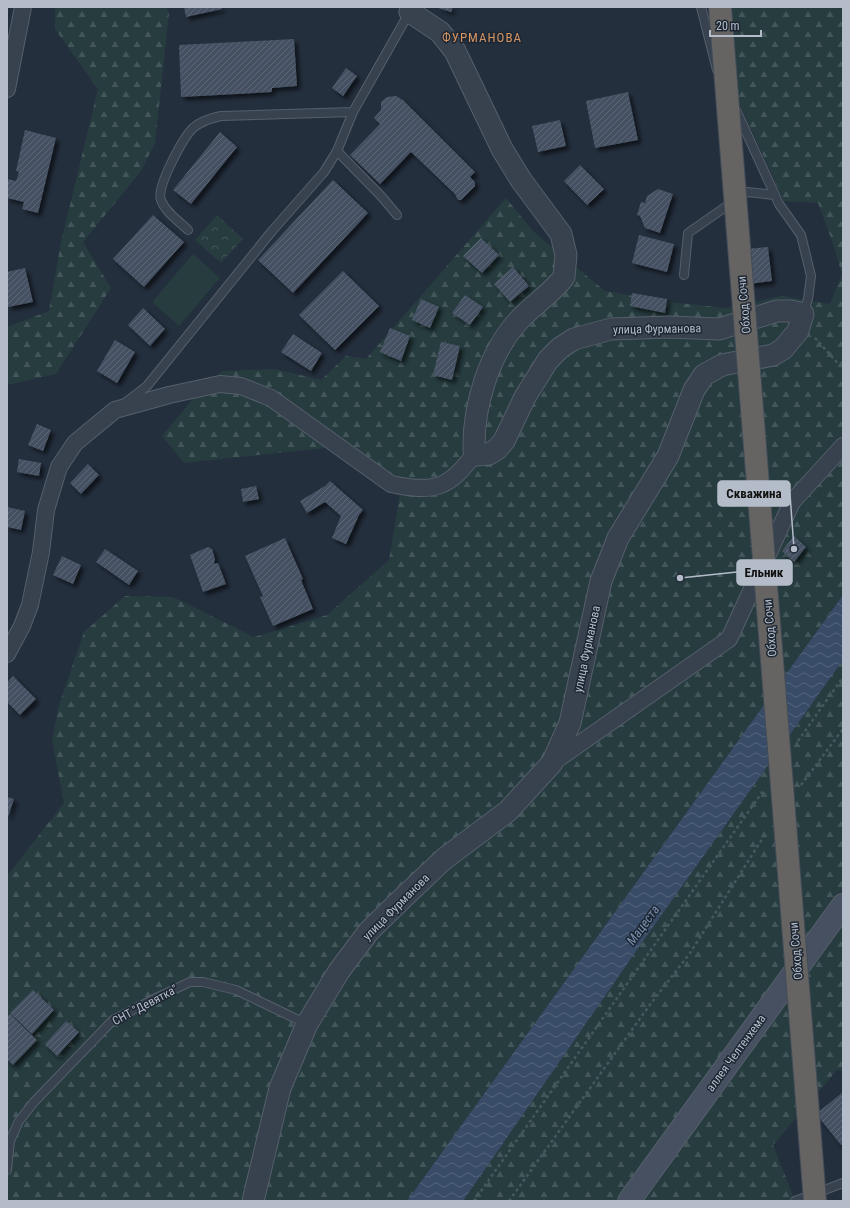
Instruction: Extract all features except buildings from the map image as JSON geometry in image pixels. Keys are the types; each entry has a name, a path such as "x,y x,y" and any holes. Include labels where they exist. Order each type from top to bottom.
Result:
{"highway":[{"name":"Обход Сочи","path":"720,7 816,1201"}],"main road":[{"name":"аллея Челтенхема","path":"629,1201 843,905"}],"street":[{"path":"7,89 23,7"},
{"path":"7,654 22,626 30,605 41,552 46,510 59,467 76,443 114,410 169,395 220,384 241,386 271,398 391,484 413,489 439,487 456,475 475,453 474,436 476,414 486,380 499,350 507,335 520,319 564,277 566,255 561,234 521,180 502,149 455,51 440,32 409,9"},
{"name":"улица Фурманова","path":"475,453 482,456 497,450 548,360 560,348 574,339 611,329 670,327 719,329 778,310 791,311 802,318 798,331 782,349 773,355 722,365 704,375 694,390 668,456 618,538 601,581 570,723 552,763"},
{"name":"улица Фурманова","path":"253,1201 280,1088 307,1024 339,970 369,931 444,859 508,811 552,763 729,639 792,502 843,446"}],"lane":[{"path":"701,7 714,65 775,195 801,235 811,276 808,299 802,318"},
{"path":"114,410 147,386 272,231 324,172 337,151 353,112 409,9"},
{"path":"188,230 165,208 160,195 162,184 185,136 194,127 207,120 221,116 353,112"},
{"path":"337,151 382,196 397,215"},
{"path":"684,275 688,233 747,192 775,195"},
{"name":"СНТ \"Девятка\"","path":"7,1170 10,1141 19,1121 34,1102 113,1020 158,997 190,982 203,982 243,993 307,1024"},
{"path":"795,1201 843,1183"}],"path":[{"path":"802,318 843,369"},
{"path":"797,742 843,677"},
{"path":"800,786 843,729"},
{"path":"474,1201 765,787"},
{"path":"509,1201 649,1006 690,953 767,831"}],"green space":[{"path":"55,7 167,7 169,14 155,143 141,171 83,242 111,288 56,374 7,385 7,327 49,311 61,242 98,89 55,29"},
{"path":"731,7 843,7 843,595 407,1201 7,1201 7,876 64,803 52,740 59,705 84,632 125,596 173,597 254,637 327,615 389,560 401,487 344,446 184,463 162,436 192,400 222,371 275,369 321,380 346,356 366,359 506,198 534,232 605,291 669,302 726,308 781,296 830,304 842,274 818,203 784,201 739,103"},
{"path":"217,215 243,239 221,263 195,240"},
{"path":"193,254 220,278 179,326 152,302"},
{"path":"843,660 843,1071 837,1070 773,1145 795,1201 463,1201 648,934"}],"water":[{"name":"Мацеста","path":"843,595 843,660 648,934 463,1201 407,1201"}],"place":[{"name":"Скважина","path":"794,549"},
{"name":"Ельник","path":"680,578"}],"district":[{"name":"ФУРМАНОВА","path":"482,37"}]}
